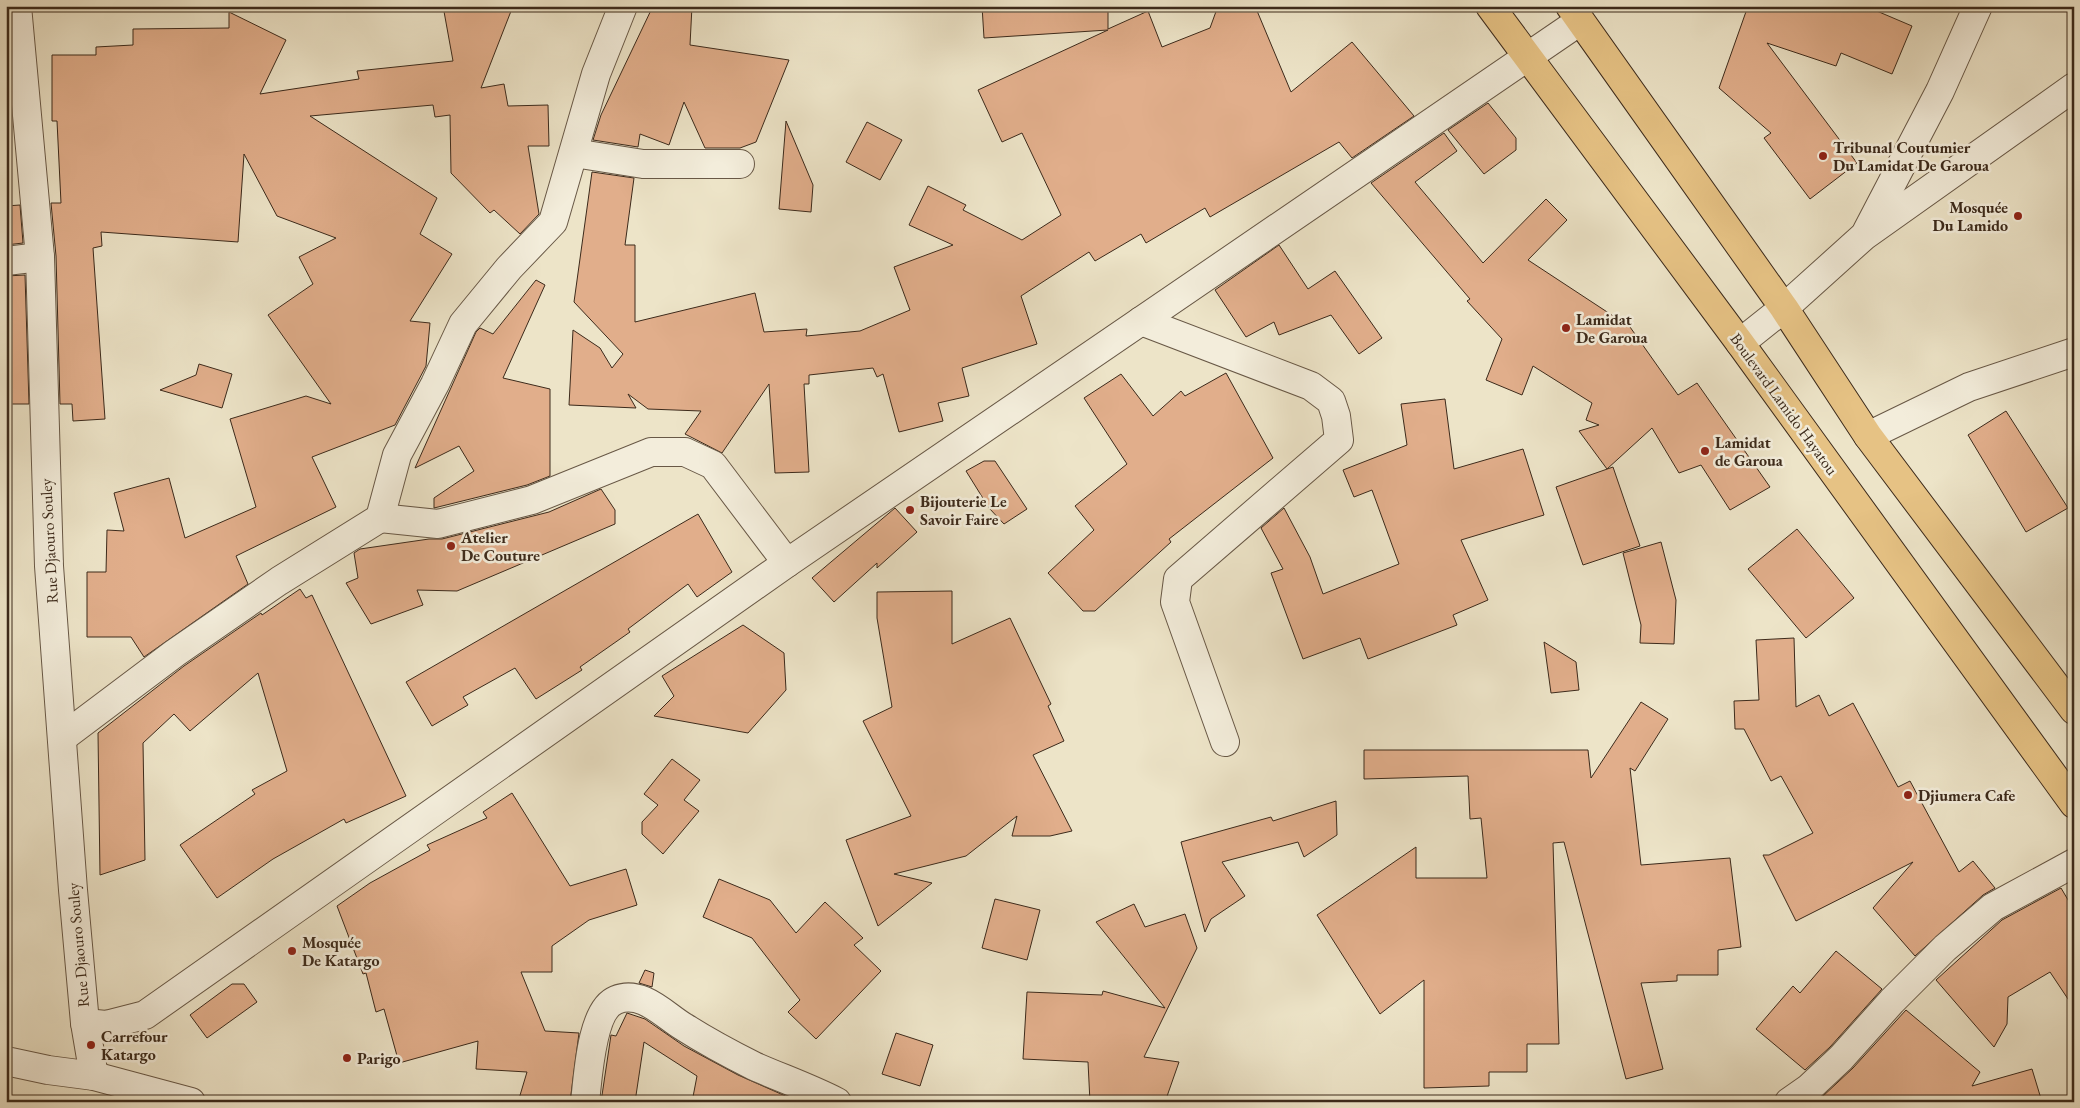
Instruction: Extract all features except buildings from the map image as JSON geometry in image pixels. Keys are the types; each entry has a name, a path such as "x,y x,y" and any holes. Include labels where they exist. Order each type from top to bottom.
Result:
{"main road":[{"name":"Boulevard Lamido Hayatou","path":"1490,6 1740,343 2074,804"},
{"path":"1575,13 1784,308 1868,436 2074,710"}],"street":[{"path":"380,518 397,455 435,384 462,324 509,268 553,222 596,74 624,6"},
{"path":"1864,236 1940,91 1978,6"},
{"path":"86,1023 106,1025 145,1015 787,563 1527,58 1575,13"},
{"name":"Rue Djaouro Souley","path":"14,19 40,258 49,566 72,890 86,1023 94,1076"},
{"path":"1740,343 1784,308 1864,236 2074,87"},
{"path":"574,153 643,164 740,164"},
{"path":"6,261 40,258"},
{"path":"1141,321 1311,386 1331,401 1336,416 1339,440 1178,579 1175,602 1225,742"},
{"path":"1868,436 1969,387 2074,352"},
{"path":"62,738 175,653 279,581 380,518 438,524 532,500 651,452 685,452 713,465 787,563"},
{"path":"1789,1102 1809,1088 1841,1058 1892,1001 1945,948 1987,913 2074,863"},
{"path":"585,1102 597,1027 608,1006 615,1000 622,999 642,1001 661,1009 682,1026 754,1066 837,1102"},
{"path":"9,1068 48,1070 94,1076 190,1102"}],"place":[{"name":"Tribunal Coutumier Du Lamidat De Garoua","path":"1823,156"},
{"name":"Mosquée Du Lamido","path":"2018,216"},
{"name":"Lamidat De Garoua","path":"1566,328"},
{"name":"Lamidat de Garoua","path":"1705,451"},
{"name":"Bijouterie Le Savoir Faire","path":"910,510"},
{"name":"Atelier De Couture","path":"451,546"},
{"name":"Djiumera Cafe","path":"1908,795"},
{"name":"Mosquée De Katargo","path":"292,951"},
{"name":"Carrefour Katargo","path":"91,1045"},
{"name":"Parigo","path":"347,1058"}]}
